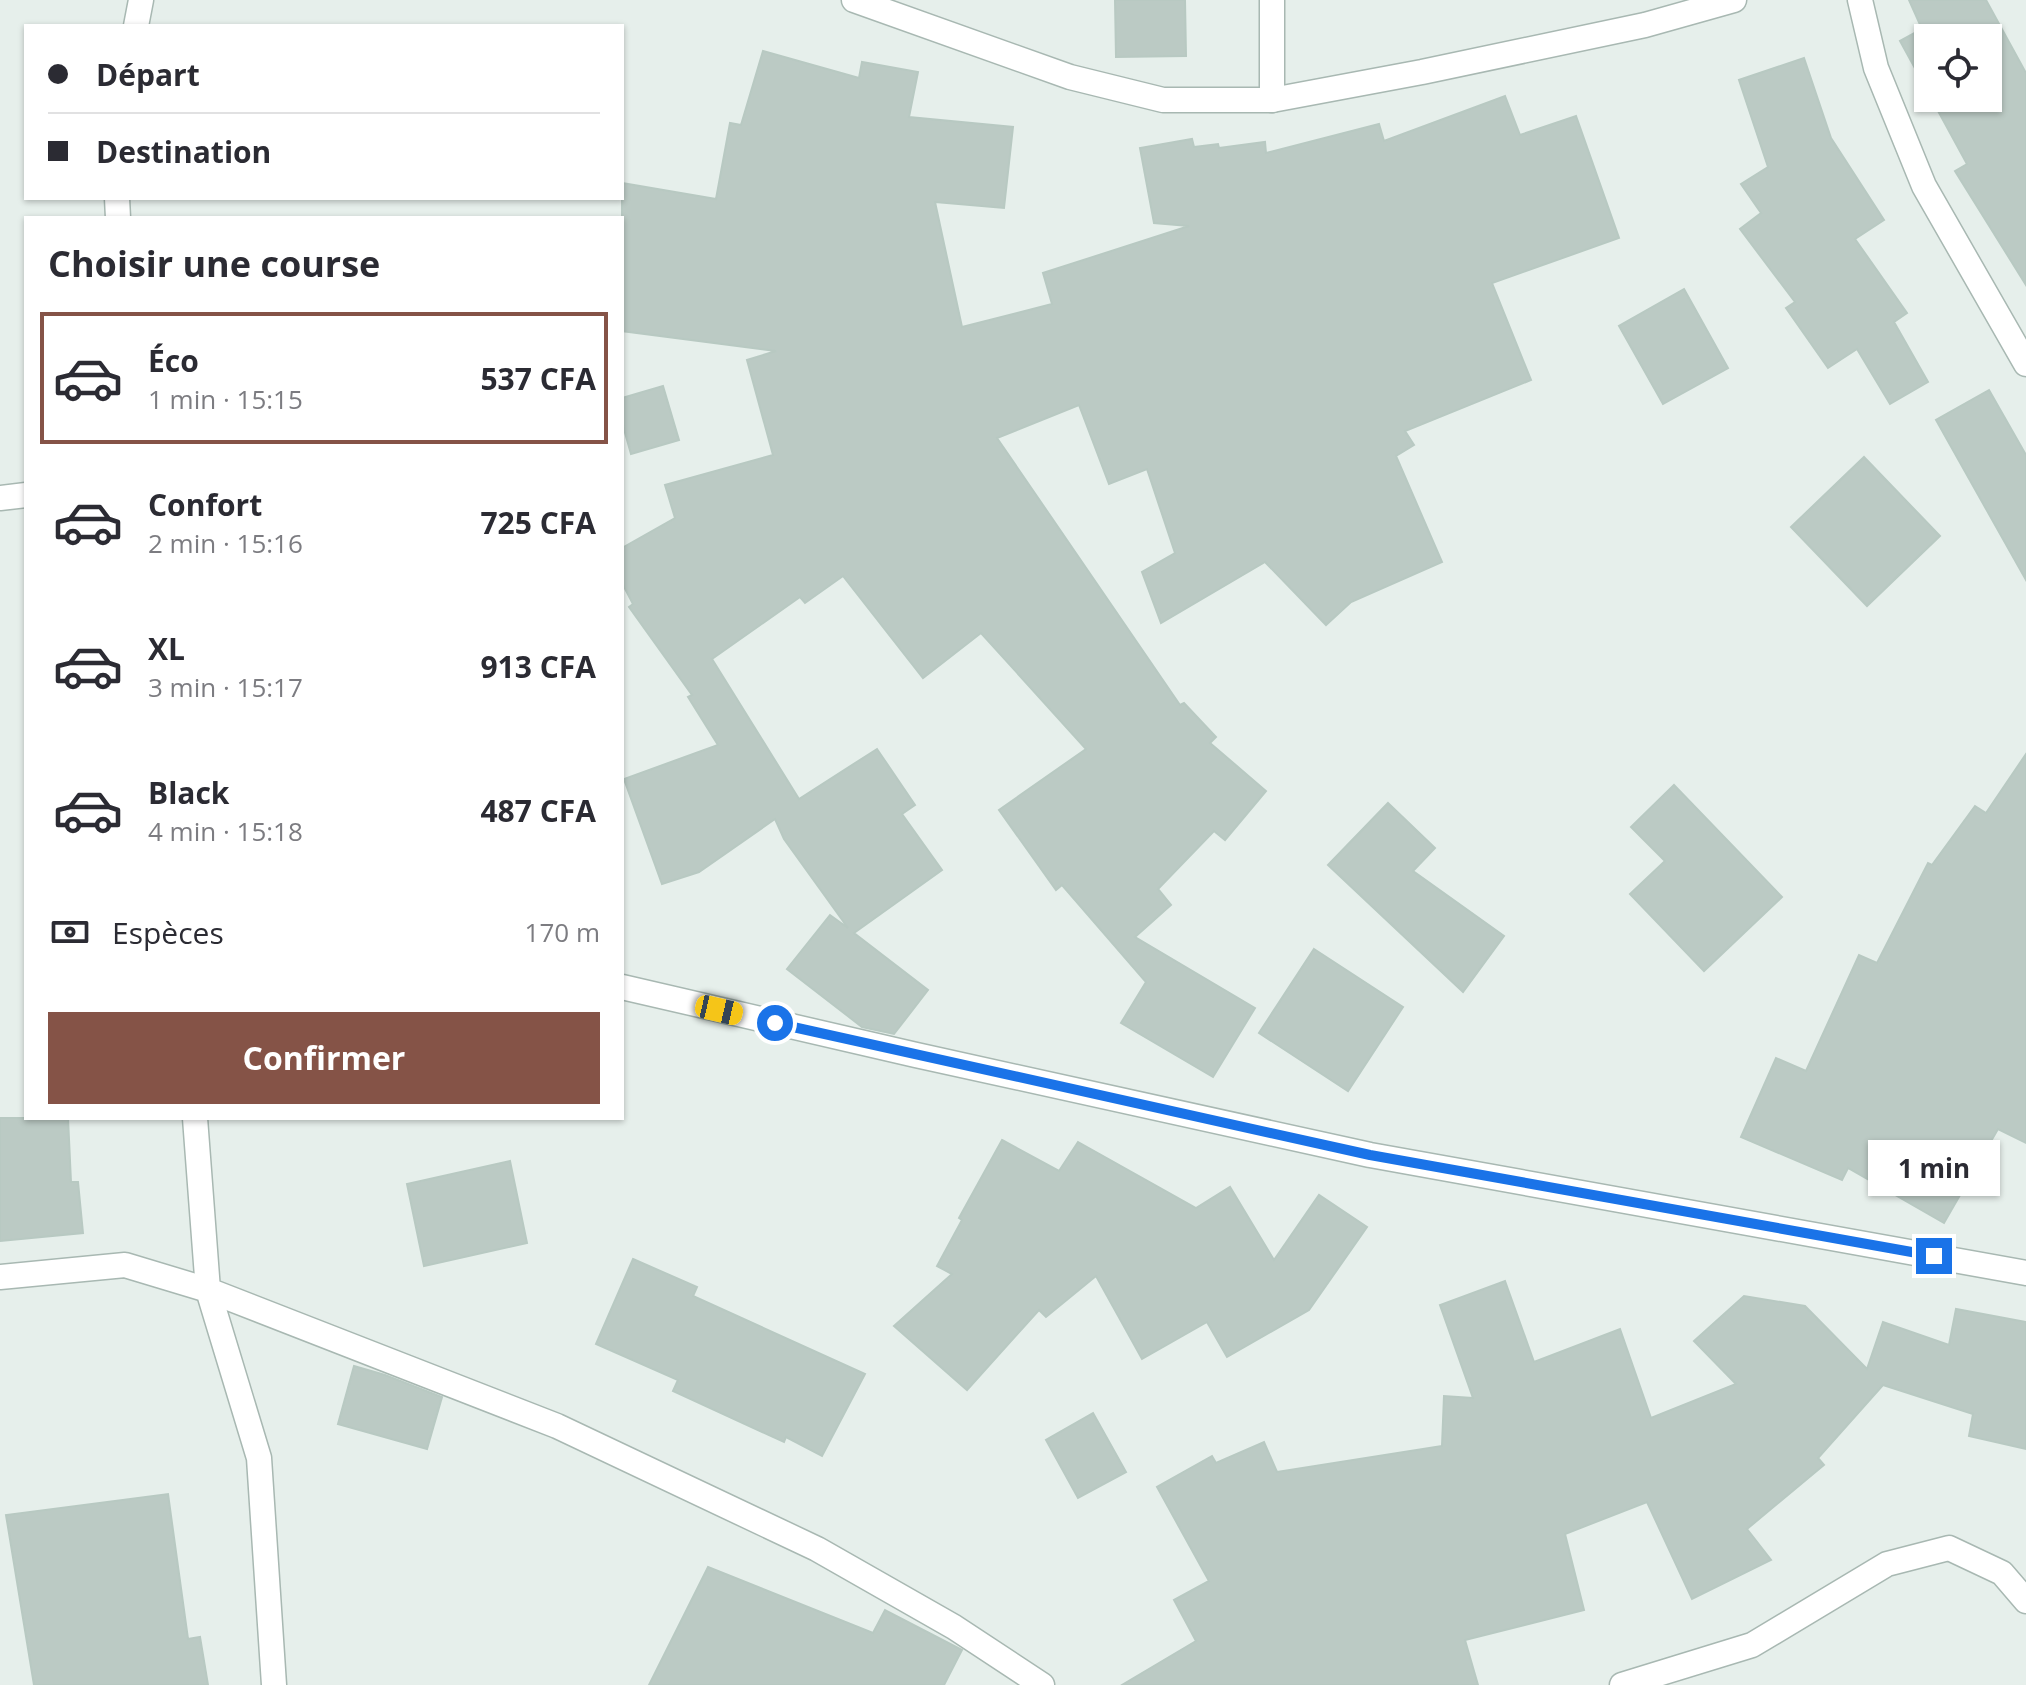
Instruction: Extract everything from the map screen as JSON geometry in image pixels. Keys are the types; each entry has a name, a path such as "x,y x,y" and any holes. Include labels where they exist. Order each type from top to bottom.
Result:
{"street":[{"path":"136,24 141,0"},
{"path":"854,0 1070,77 1163,100 1272,100 1645,25 1734,0"},
{"path":"1272,0 1272,100"},
{"path":"1860,0 1876,68 1924,186 2026,364"},
{"path":"0,498 24,495"},
{"path":"624,987 1370,1155 2026,1273"},
{"path":"195,1120 208,1290 259,1458 274,1685"},
{"path":"0,1277 125,1265 208,1290 557,1426 817,1549 954,1627 1042,1685"},
{"path":"1622,1685 1752,1645 1887,1564 1949,1548 2002,1573 2026,1601"}],"building":[{"path":"1115,0 1185,0 1186,56 1116,57"},
{"path":"1909,0 1986,0 1999,24 1920,24"},
{"path":"2002,29 2026,73 2026,285 1955,171 1967,164 1939,112 2002,112"},
{"path":"1914,33 1914,66 1900,41"},
{"path":"763,51 859,78 862,62 918,72 909,117 1013,127 1004,208 935,202 962,327 1052,304 1043,273 1189,226 1154,223 1140,148 1192,139 1194,147 1218,144 1219,148 1265,142 1266,153 1379,124 1384,141 1505,96 1520,135 1576,116 1619,238 1492,283 1531,380 1405,431 1414,445 1396,456 1442,562 1351,602 1326,625 1265,562 1161,623 1142,572 1175,553 1147,469 1109,484 1079,405 997,438 1180,705 1184,703 1216,737 1210,743 1266,791 1225,840 1214,831 1158,889 1171,905 1135,937 1255,1008 1213,1077 1121,1023 1146,982 1062,885 1056,890 999,810 1086,749 981,633 923,678 843,576 805,603 800,597 712,659 799,799 877,749 915,805 902,814 942,870 854,933 928,990 894,1034 862,1027 787,969 830,915 848,928 784,839 775,819 699,872 662,884 624,779 718,745 688,697 692,695 629,607 633,604 624,587 624,547 675,518 665,485 773,455 747,360 776,351 624,331 622,200 624,183 716,199 730,123 741,125"},
{"path":"1804,58 1831,138 1884,220 1855,239 1907,313 1894,322 1928,382 1890,404 1857,349 1828,368 1786,308 1795,302 1740,229 1761,213 1741,184 1768,167 1739,80"},
{"path":"1684,289 1728,368 1663,404 1619,326"},
{"path":"663,386 679,440 631,454 624,429 624,397"},
{"path":"1989,390 2026,455 2026,580 1936,420"},
{"path":"1864,457 1940,536 1867,606 1791,527"},
{"path":"2026,754 2026,1143 1998,1129 1944,1223 1848,1168 1842,1180 1741,1137 1776,1058 1806,1071 1859,955 1877,963 1928,863 1932,865 1975,806 1986,813"},
{"path":"1674,785 1782,897 1704,971 1630,894 1665,861 1631,827"},
{"path":"1388,803 1435,848 1413,871 1504,936 1463,992 1328,865"},
{"path":"1314,949 1403,1007 1348,1091 1259,1033"},
{"path":"0,1118 68,1120 71,1182 78,1182 83,1233 0,1241"},
{"path":"1002,1140 1059,1171 1078,1142 1196,1208 1230,1187 1274,1260 1319,1195 1367,1227 1309,1310 1227,1357 1207,1322 1142,1359 1096,1276 1046,1317 1039,1310 967,1390 894,1326 952,1274 937,1266 962,1220 959,1218"},
{"path":"510,1161 527,1243 424,1266 407,1184"},
{"path":"633,1259 697,1287 693,1296 865,1374 822,1456 786,1437 784,1442 673,1391 678,1380 596,1344"},
{"path":"1505,1281 1534,1362 1620,1329 1651,1418 1736,1384 1694,1341 1744,1296 1805,1306 1867,1369 1883,1322 1949,1345 1956,1309 2026,1322 2026,1449 1969,1436 1973,1414 1883,1385 1818,1458 1824,1465 1747,1529 1771,1560 1692,1599 1647,1502 1565,1534 1584,1610 1465,1640 1478,1685 1122,1685 1196,1641 1174,1600 1209,1581 1157,1487 1212,1456 1216,1463 1264,1442 1277,1472 1442,1446 1444,1396 1473,1398 1440,1305"},
{"path":"354,1366 442,1397 427,1449 338,1424"},
{"path":"1093,1413 1126,1472 1078,1498 1046,1440"},
{"path":"168,1494 188,1639 200,1637 208,1685 34,1685 6,1515"},
{"path":"708,1567 873,1633 885,1610 962,1650 944,1685 649,1685"}],"route":[{"path":"775,1023 1370,1155 1934,1256"}]}
